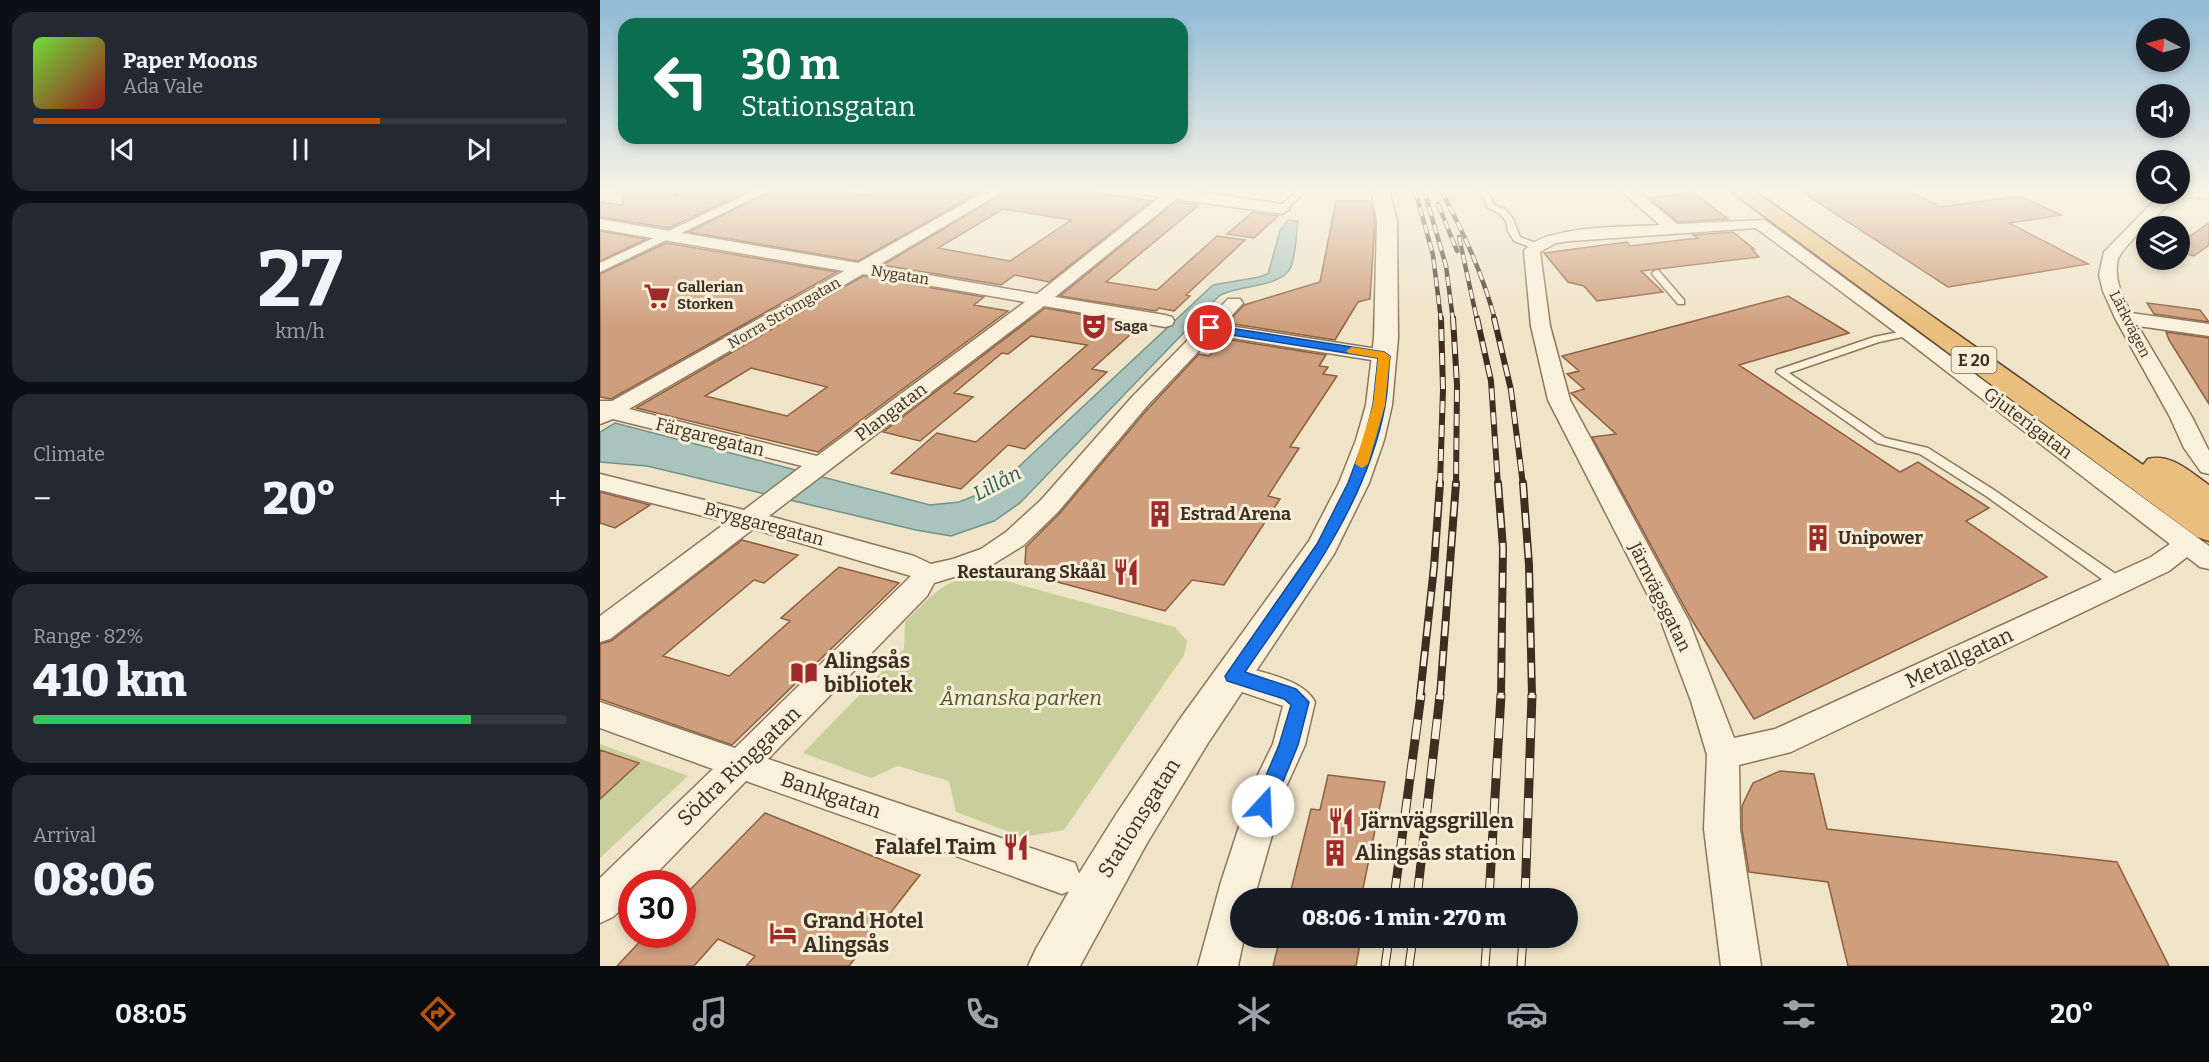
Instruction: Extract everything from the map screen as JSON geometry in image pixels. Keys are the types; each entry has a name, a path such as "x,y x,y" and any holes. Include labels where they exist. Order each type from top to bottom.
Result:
{"highway":[{"name":"E 20","path":"1798,235 2202,544"},
{"name":"E 20","path":"1827,235 2209,501"}],"street":[{"path":"600,268 670,235"},
{"name":"Nygatan","path":"670,235 1165,321"},
{"name":"Norra Strömgatan","path":"604,411 920,235"},
{"name":"Plangatan","path":"600,631 1122,235"},
{"name":"Stationsgatan","path":"1053,966 1132,828 1323,546 1354,483 1370,440 1379,405 1388,288 1387,235"},
{"path":"1537,245 1545,240 1587,235"},
{"name":"Gjuterigatan","path":"1775,235 2202,544"},
{"name":"Lärkvägen","path":"2130,235 2110,256 2108,275 2124,318 2181,417 2195,448 2209,467"},
{"name":"Järnvägsgatan","path":"1537,245 1532,251 1533,269 1549,368 1559,400 1675,621 1706,700 1723,755 1722,829 1741,966"},
{"path":"925,575 963,566 996,552 1012,541 1046,508 1138,403 1234,303"},
{"path":"2124,318 2209,330"},
{"path":"1210,328 1384,356"},
{"name":"Färgaregatan","path":"604,411 816,468"},
{"name":"Bryggaregatan","path":"600,482 748,519 905,563 920,568 925,575"},
{"name":"Metallgatan","path":"1723,755 1780,742 2202,544"},
{"name":"Södra Ringgatan","path":"600,904 917,589 925,575"},
{"path":"1218,966 1239,882 1269,787 1288,745 1300,702 1290,694 1233,676"},
{"name":"Bankgatan","path":"600,715 1062,876"}],"lane":[{"path":"1515,235 1517,239 1537,245"},
{"path":"1656,273 1681,303"},
{"path":"1909,333 1877,339 1781,372 1881,441 1924,451 1990,493 2118,583"}],"green space":[{"name":"Åmanska parken","path":"984,575 1175,627 1187,641 1184,655 1064,830 1023,837 956,812 949,781 898,766 871,778 803,753 904,649 905,622 923,604 948,584"},
{"path":"600,744 688,776 600,858"}],"water":[{"path":"1279,235 1296,235 1294,256 1286,274 1269,283 1227,292 1219,296 1020,503 994,521 951,536 916,530 647,466 600,462 600,432 615,423 930,505 959,502 997,487 1213,285 1268,274"}],"building":[{"path":"600,235 623,235 646,239 600,261"},
{"path":"707,235 904,235 858,261"},
{"path":"933,235 960,235 938,248 1010,261 1049,235 1108,235 1049,282 1015,275 1001,285 883,265"},
{"path":"1135,235 1163,235 1106,282 1157,290 1217,236 1245,240 1186,295 1190,296 1174,311 1159,308 1156,311 1060,296"},
{"path":"1234,235 1257,235 1254,238"},
{"path":"1329,235 1374,235 1370,299 1358,302 1335,340 1227,323 1244,305 1320,282"},
{"path":"1693,235 1737,235 1754,249 1752,249 1759,257 1641,271 1663,292 1597,301 1584,286 1568,282 1544,253 1627,242 1630,246 1698,238"},
{"path":"1868,235 2032,235 2088,264 1948,287"},
{"path":"2209,235 2209,245 2194,256 2190,255 2190,236"},
{"path":"666,243 837,272 611,399 600,397 600,274"},
{"path":"863,276 984,297 974,305 1008,311 818,452 636,408","holes":["751,368 827,387 787,416 705,396"]},
{"name":"Unipower","path":"1788,296 1849,333 1739,365 1900,472 1918,462 1989,508 1966,521 2047,577 1754,719 1690,617 1592,437 1616,434 1571,393 1584,389 1567,374 1579,371 1562,356"},
{"path":"2147,303 2200,310 2209,322 2154,314"},
{"path":"1045,308 1141,325 1092,369 1107,372 1025,449 1008,445 961,489 891,473 937,433 976,442 1087,345 1031,336 1008,354 1002,353 954,393 973,397 920,441 883,432"},
{"path":"2166,332 2209,338 2209,404 2169,340"},
{"name":"Estrad Arena","path":"1225,339 1326,355 1319,366 1328,367 1323,374 1337,376 1290,447 1299,448 1268,496 1280,499 1224,585 1192,580 1165,611 1039,577 1025,563 1026,547 1060,513 1145,412 1199,354 1209,356"},
{"path":"600,492 650,505 615,528 600,523"},
{"path":"742,540 798,555 764,583 754,580 663,656 729,676 790,621 781,618 839,567 899,583 732,745 600,699 600,644 611,641"},
{"path":"600,750 639,763 600,799"},
{"path":"1780,771 1814,774 1827,829 2117,862 2169,966 1848,966 1828,882 1749,872 1742,829 1742,806 1753,783"},
{"name":"Alingsås station","path":"1328,775 1385,782 1363,888 1291,888 1311,809 1320,810"},
{"path":"765,813 920,875 849,966 746,966 755,956 718,939 694,966 617,966 634,948 696,948 696,884"},
{"path":"1278,948 1359,948 1356,966 1273,966"}],"railway":[{"path":"1427,235 1433,255 1441,320"},
{"path":"1437,235 1446,266 1453,320"},
{"path":"1451,235 1457,251"},
{"path":"1463,235 1485,286 1495,320"},
{"path":"1459,237 1477,320"},
{"path":"1440,485 1443,389 1441,318"},
{"path":"1453,318 1457,385 1456,485"},
{"path":"1477,318 1491,381 1498,485"},
{"path":"1494,318 1511,390 1523,485"},
{"path":"1420,696 1434,567 1440,483"},
{"path":"1440,696 1456,483"},
{"path":"1498,483 1503,548 1501,696"},
{"path":"1523,483 1529,565 1532,695"},
{"path":"1395,888 1421,695"},
{"path":"1418,888 1440,695"},
{"path":"1490,888 1501,695"},
{"path":"1525,888 1532,695"},
{"path":"1385,966 1388,948"},
{"path":"1409,966 1412,948"},
{"path":"1485,966 1486,948"},
{"path":"1521,966 1522,948"}],"slow traffic":[{"path":"1352,351 1384,356 1379,405 1362,464"}],"place":[{"name":"Gallerian Storken","path":"657,296"},
{"name":"Saga","path":"1094,326"},
{"name":"Estrad Arena","path":"1160,514"},
{"name":"Unipower","path":"1818,538"},
{"name":"Restaurang Skåål","path":"1126,572"},
{"name":"Alingsås bibliotek","path":"804,673"},
{"name":"Järnvägsgrillen","path":"1341,821"},
{"name":"Falafel Taim","path":"1016,847"},
{"name":"Alingsås station","path":"1335,853"},
{"name":"Grand Hotel Alingsås","path":"783,933"}],"route":[{"path":"1210,328 1384,356 1379,405 1370,440 1354,483 1323,546 1233,676 1290,694 1300,702 1288,745 1263,806"}],"water label":[{"name":"Lillån","path":"997,483"}]}
